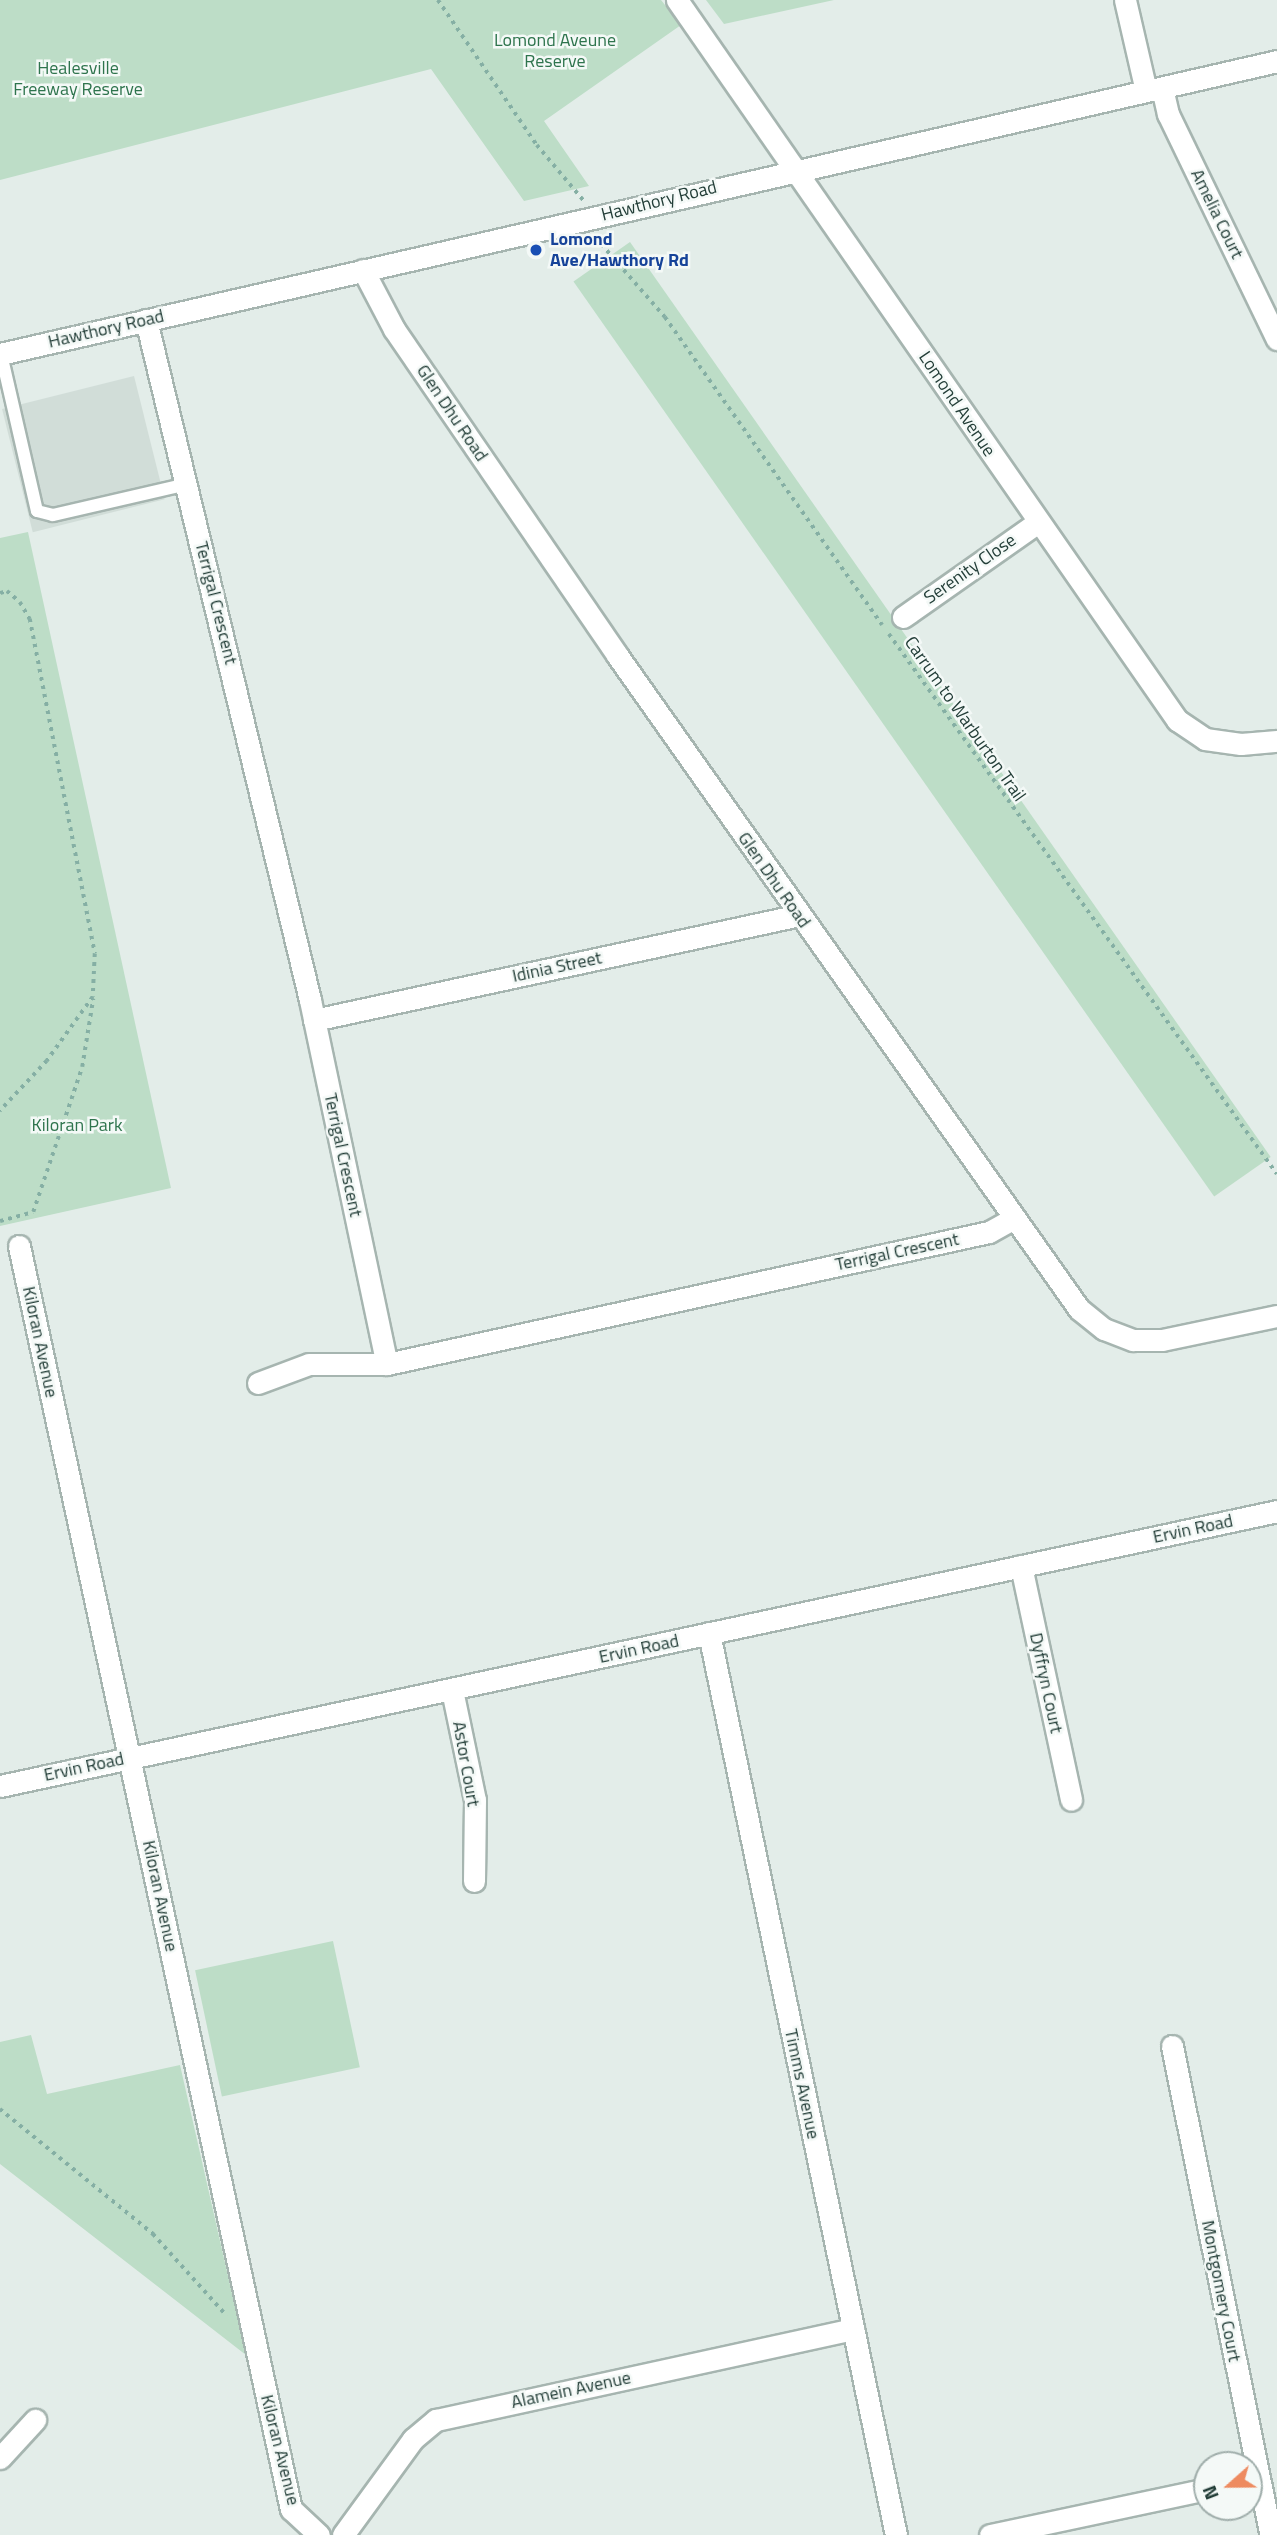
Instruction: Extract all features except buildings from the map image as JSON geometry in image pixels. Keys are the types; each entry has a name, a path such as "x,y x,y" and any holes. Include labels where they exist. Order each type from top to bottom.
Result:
{"street":[{"name":"Lomond Avenue","path":"677,0 1177,720 1205,739 1241,744 1277,741"},
{"name":"Amelia Court","path":"1125,0 1154,89 1277,338"},
{"name":"Hawthory Road","path":"1,354 792,169 1277,61"},
{"name":"Glen Dhu Road","path":"363,270 394,329 800,915 1079,1309 1116,1334 1162,1340 1277,1316"},
{"name":"Terrigal Crescent","path":"145,320 187,484 314,1020 387,1364 989,1232 1014,1218"},
{"name":"Serenity Close","path":"903,617 1038,522"},
{"name":"Idinia Street","path":"314,1020 800,915"},
{"name":"Kiloran Avenue","path":"19,1246 291,2509 319,2535"},
{"path":"258,1383 309,1364 387,1364"},
{"name":"Ervin Road","path":"0,1786 1277,1511"},
{"name":"Dyffryn Court","path":"1021,1566 1071,1800"},
{"name":"Timms Avenue","path":"709,1633 896,2535"},
{"name":"Astor Court","path":"452,1690 475,1800 474,1881"},
{"name":"Montgomery Court","path":"1172,2046 1257,2451"},
{"name":"Alamein Avenue","path":"343,2535 413,2439 436,2420 853,2329"},
{"path":"0,2458 35,2420"},
{"name":"Montgomery Court","path":"1263,2483 1271,2535"},
{"path":"990,2535 1193,2492"}],"lane":[{"path":"1,354 37,510 53,515 187,484"}],"path":[{"path":"438,0 537,145"},
{"name":"Carrum to Warburton Trail","path":"631,280 665,317 1138,987 1277,1174"},
{"path":"0,593 7,591 20,602 30,619 47,692 89,915 93,997 82,1068 33,1212 0,1221"},
{"path":"0,1111 47,1061 93,997"},
{"path":"0,2109 153,2234 222,2314 250,2318"}],"shaded area":[{"path":"134,376 165,499 33,532 2,409"}],"green space":[{"name":"Healesville Freeway Reserve","path":"0,0 661,0 681,25 544,121 589,186 524,201 431,69 0,180"},
{"path":"706,0 834,0 724,24"},
{"path":"630,242 1271,1157 1214,1197 573,282"},
{"name":"Kiloran Park","path":"28,532 171,1188 0,1226 0,538"},
{"path":"333,1941 360,2067 222,2096 195,1970"},
{"path":"31,2035 47,2094 180,2065 246,2355 0,2164 0,2042"}],"place":[{"name":"Lomond Ave/Hawthory Rd","path":"536,250"}],"park label":[{"name":"Lomond Aveune Reserve","path":"555,51"}]}
